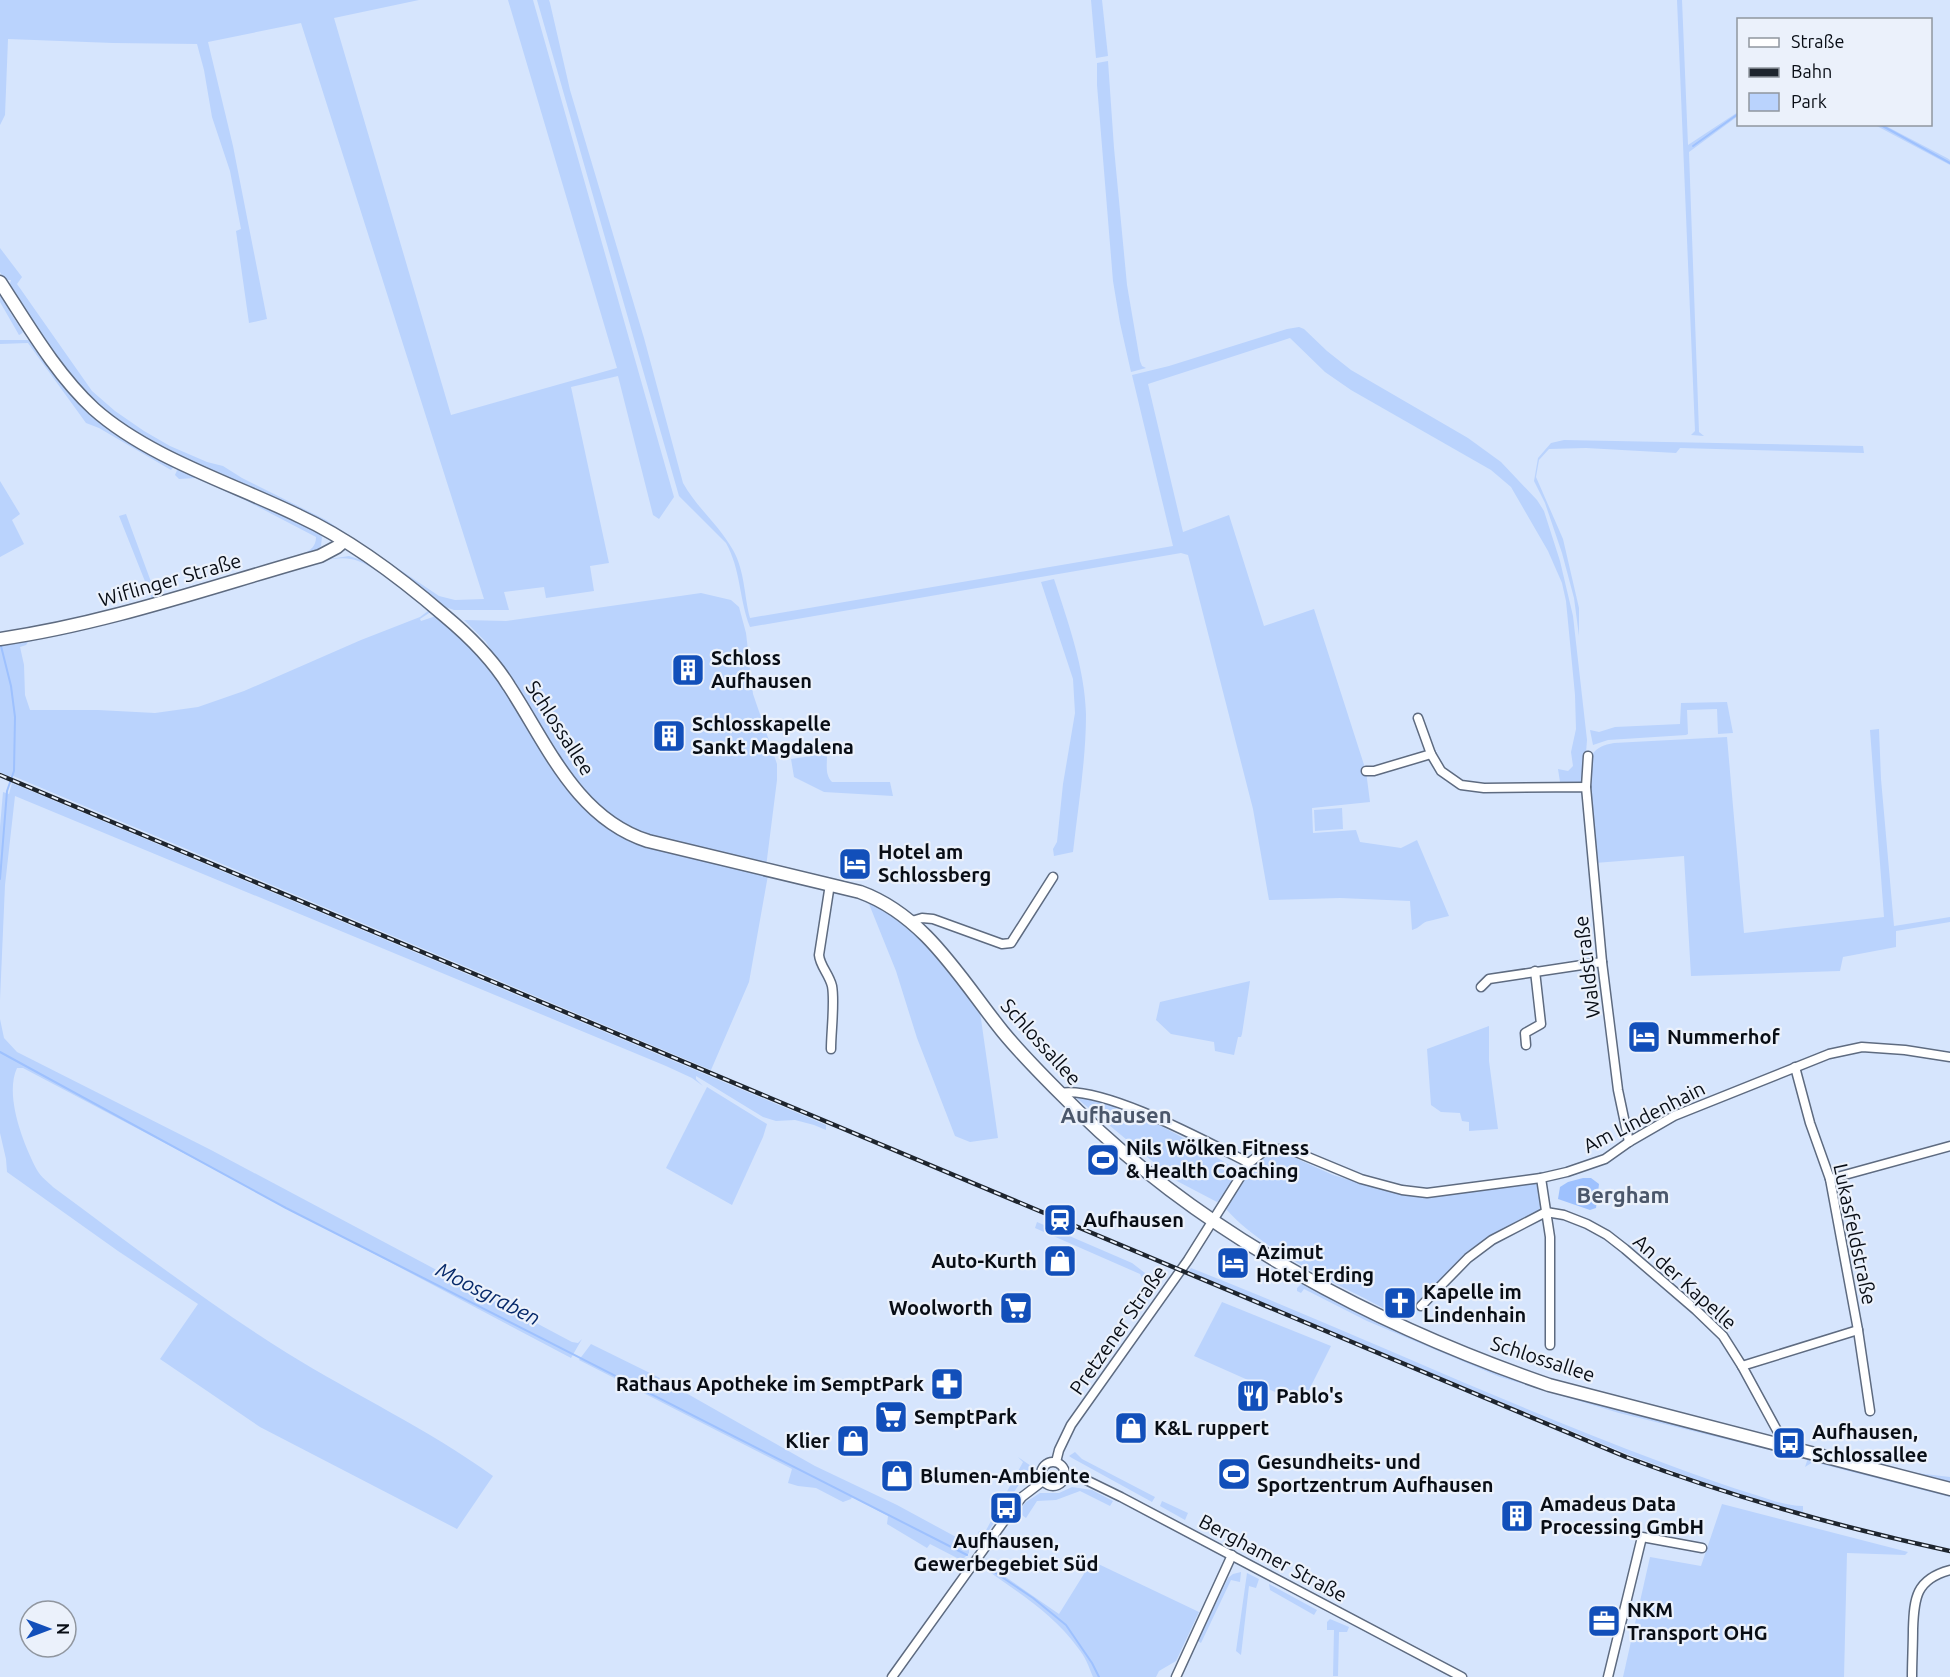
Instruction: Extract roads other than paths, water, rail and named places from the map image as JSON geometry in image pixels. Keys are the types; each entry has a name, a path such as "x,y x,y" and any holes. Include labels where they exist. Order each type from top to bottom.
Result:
{"main road":[{"name":"Schlossallee","path":"0,282 58,368 94,409 122,431 180,462 301,516 344,541 445,616 483,652 509,684 567,780 594,809 616,826 634,837 648,841 830,884 874,897 912,921 945,957 1005,1034 1093,1125 1156,1178 1268,1256 1327,1290 1400,1326 1489,1364 1549,1385 1950,1489"},
{"name":"Wiflinger Straße","path":"0,639 86,624 172,601 320,556 337,548 344,541"}],"street":[{"path":"1418,718 1431,754 1441,771 1453,782 1467,787 1586,787"},
{"path":"1366,771 1374,771 1431,754"},
{"name":"Waldstraße","path":"1588,756 1586,787 1602,962 1618,1090 1629,1142"},
{"path":"912,921 922,918 933,919 1007,944 1011,942 1053,877"},
{"path":"830,884 819,955 820,963 832,988 831,1049"},
{"path":"1481,987 1489,979 1602,962"},
{"path":"1526,1045 1525,1033 1541,1024 1535,971"},
{"name":"Am Lindenhain","path":"1249,1162 1263,1152 1276,1149 1291,1150 1361,1179 1402,1190 1427,1193 1541,1178 1605,1159 1674,1116 1828,1054 1862,1047 1905,1050 1950,1057"},
{"name":"Lukasfeldstraße","path":"1796,1067 1810,1123 1830,1179 1858,1330 1870,1411"},
{"path":"1060,1093 1074,1091 1096,1095 1165,1122 1249,1162 1214,1220"},
{"path":"1830,1179 1950,1146"},
{"path":"1541,1178 1550,1238 1550,1346"},
{"path":"1421,1306 1468,1258 1492,1240 1546,1212"},
{"name":"An der Kapelle","path":"1546,1212 1564,1215 1607,1235 1696,1310 1723,1336 1742,1365 1785,1445"},
{"name":"Pretzener Straße","path":"1065,1477 1063,1482 1050,1486 1043,1481 1041,1474 1049,1463 1056,1462 1071,1425 1214,1220"},
{"path":"1742,1365 1858,1330"},
{"path":"1056,1462 1065,1469 1065,1477"},
{"name":"Berghamer Straße","path":"1065,1477 1082,1478 1462,1677"},
{"name":"Pretzener Straße","path":"892,1677 1022,1497 1043,1481"},
{"path":"1608,1677 1642,1537 1702,1548"},
{"path":"1176,1677 1232,1555"},
{"path":"1912,1677 1914,1611 1918,1593 1928,1580 1950,1570"}],"waterway":[{"path":"1693,146 1737,115"},
{"path":"1883,126 1950,163"},
{"path":"0,879 7,791 14,771 15,717 11,686 1,646"},
{"name":"Moosgraben","path":"0,1052 286,1208 967,1555"},
{"name":"Moosgraben","path":"984,1565 1033,1598 1066,1625 1099,1677"}],"railway":[{"path":"0,775 1626,1457 1786,1510 1950,1551"}],"place":[{"name":"Schloss Aufhausen","path":"688,670"},
{"name":"Schlosskapelle Sankt Magdalena","path":"669,736"},
{"name":"Hotel am Schlossberg","path":"855,864"},
{"name":"Nummerhof","path":"1644,1037"},
{"name":"Nils Wölken Fitness & Health Coaching","path":"1103,1160"},
{"name":"Aufhausen","path":"1060,1220"},
{"name":"Auto-Kurth","path":"1060,1261"},
{"name":"Azimut Hotel Erding","path":"1233,1263"},
{"name":"Kapelle im Lindenhain","path":"1400,1303"},
{"name":"Woolworth","path":"1016,1308"},
{"name":"Rathaus Apotheke im SemptPark","path":"947,1384"},
{"name":"Pablo's","path":"1253,1396"},
{"name":"SemptPark","path":"891,1417"},
{"name":"K&L ruppert","path":"1131,1428"},
{"name":"Klier","path":"853,1441"},
{"name":"Aufhausen, Schlossallee","path":"1789,1443"},
{"name":"Gesundheits- und Sportzentrum Aufhausen","path":"1234,1474"},
{"name":"Blumen-Ambiente","path":"897,1476"},
{"name":"Aufhausen, Gewerbegebiet Süd","path":"1006,1508"},
{"name":"Amadeus Data Processing GmbH","path":"1517,1516"},
{"name":"NKM Transport OHG","path":"1604,1621"}],"district":[{"name":"Aufhausen","path":"1116,1115"},
{"name":"Bergham","path":"1623,1195"}]}
